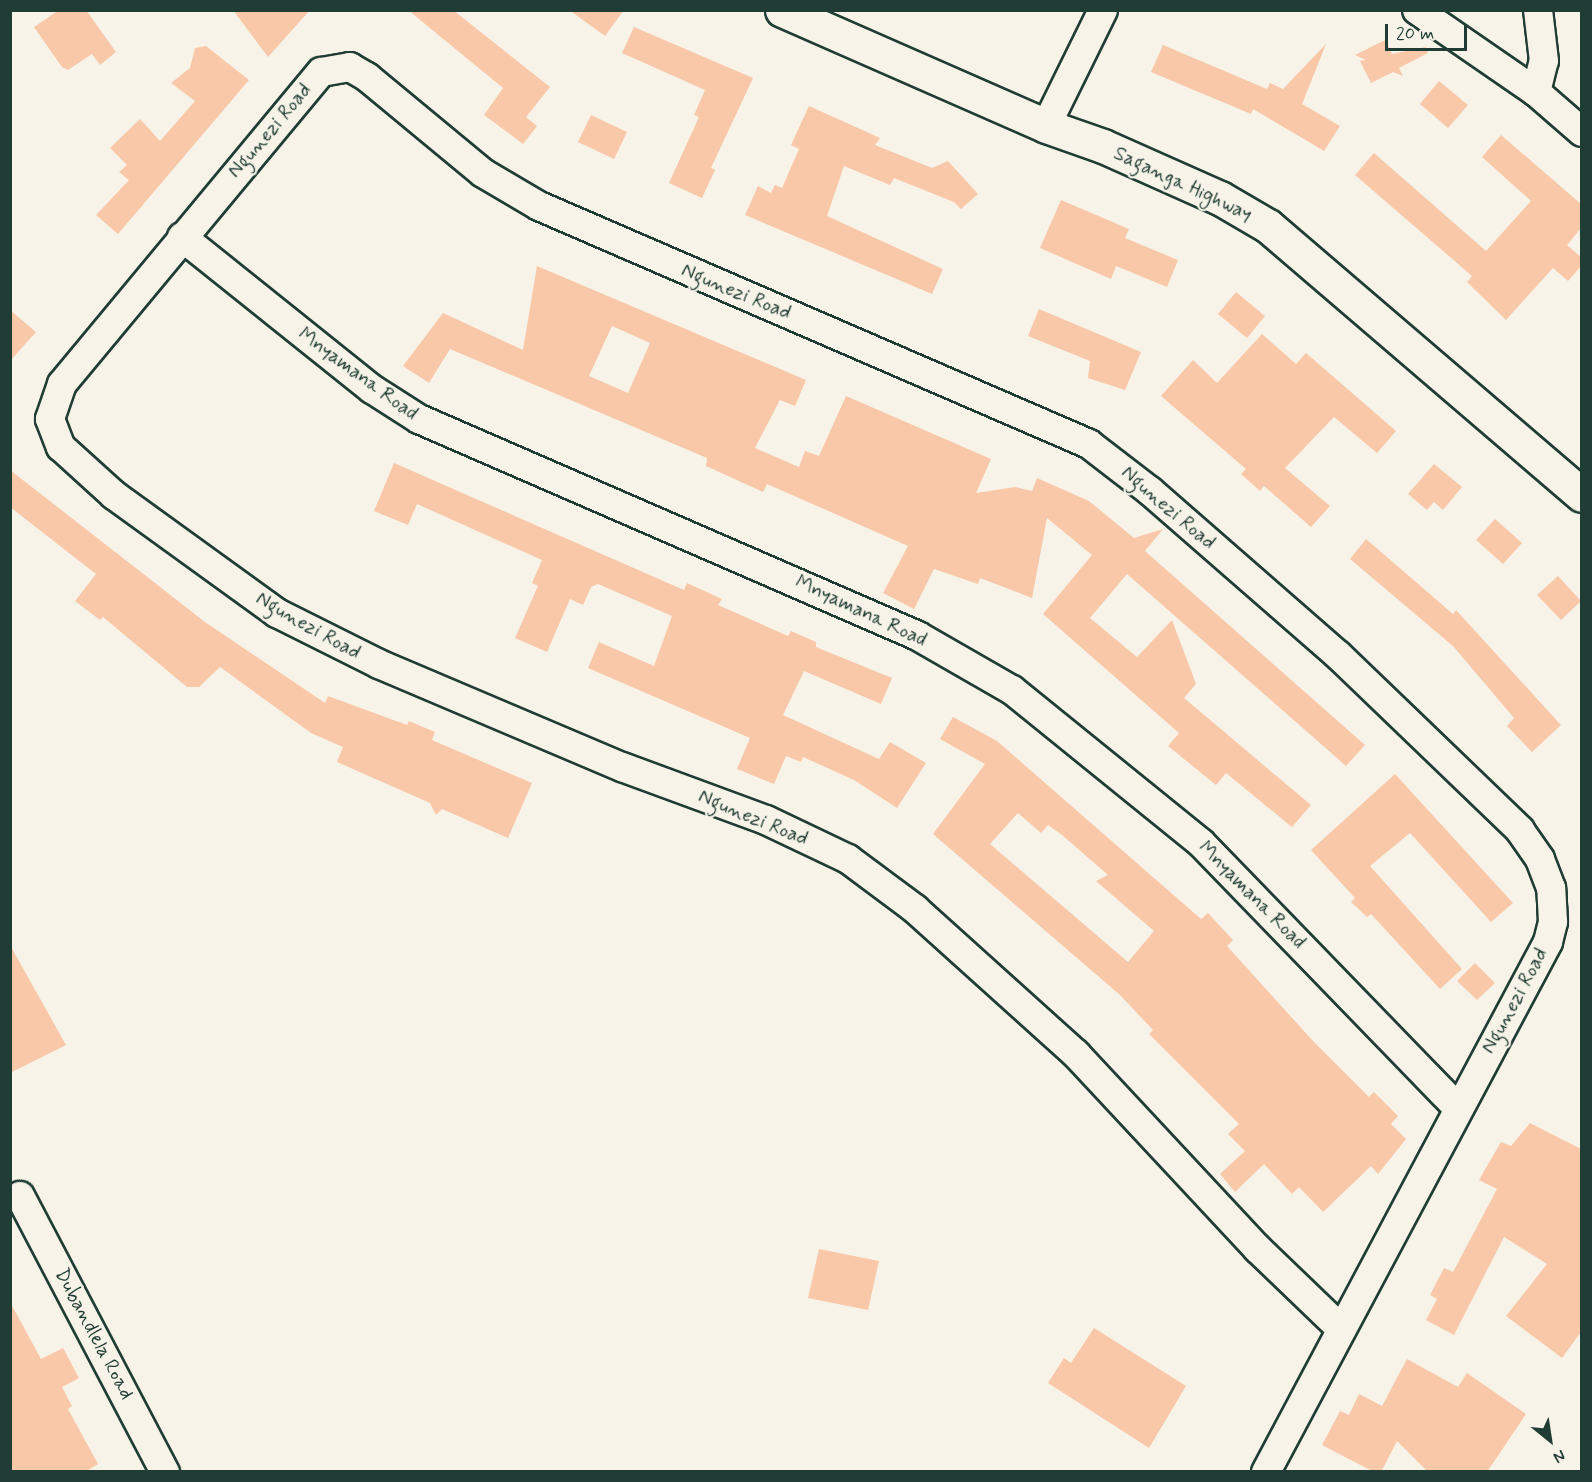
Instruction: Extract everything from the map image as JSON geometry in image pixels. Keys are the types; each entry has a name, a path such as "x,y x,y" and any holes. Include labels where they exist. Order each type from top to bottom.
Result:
{"street":[{"name":"Saganga Highway","path":"782,10 1046,126 1209,193 1268,226 1581,495"},
{"path":"1046,126 1103,10"},
{"path":"1417,10 1536,92 1581,132"},
{"path":"1536,92 1544,61 1538,10"},
{"name":"Ngunezi Road","path":"1266,1472 1341,1329 1457,1107 1548,942 1553,922 1551,888 1540,859 1520,830 1338,655 1150,490 1089,444 538,207 483,173 394,98 350,68 321,72 303,88 62,384 50,419 61,447 114,495 277,613 379,664 622,767 766,820 848,859 915,909 1076,1054 1258,1249 1341,1329"},
{"name":"Mnyamana Road","path":"182,237 372,389 419,419 918,636 1012,690 1200,843 1457,1107"},
{"name":"Dubandlela Road","path":"20,1196 165,1472"}],"building":[{"path":"59,10 86,10 116,52 100,65 92,54 68,70 62,67 34,27"},
{"path":"233,10 310,10 268,57"},
{"path":"408,10 453,10 550,87 526,117 537,126 523,144 484,115 503,88"},
{"path":"569,10 624,10 605,36"},
{"path":"634,27 753,78 711,168 715,170 702,198 669,183 699,117 694,115 705,90 622,53"},
{"path":"1385,40 1392,54 1426,47 1428,53 1399,68 1403,76 1393,72 1371,83 1360,61 1366,60 1355,55"},
{"path":"1326,44 1302,104 1340,126 1324,151 1253,109 1251,114 1151,72 1163,45 1267,89 1270,83 1283,89"},
{"path":"206,46 249,80 118,234 96,215 129,180 119,172 127,165 110,148 140,119 160,141 195,101 171,83 190,68 195,48"},
{"path":"1439,81 1468,105 1448,128 1420,104"},
{"path":"809,106 880,138 875,145 932,168 948,161 978,194 961,209 954,202 894,178 890,185 844,166 827,216 943,269 932,294 745,215 758,186 771,193 775,185 782,188 799,149 791,145"},
{"path":"591,115 627,132 614,159 578,142"},
{"path":"1501,135 1581,204 1581,228 1567,245 1581,257 1581,266 1568,281 1553,268 1506,320 1467,282 1472,276 1355,175 1374,153 1486,251 1531,201 1482,157"},
{"path":"1061,200 1129,229 1125,238 1178,260 1167,287 1116,266 1111,279 1040,248"},
{"path":"537,266 806,380 795,406 780,400 755,448 799,467 805,451 819,456 846,396 991,459 976,493 1015,487 1032,491 1037,478 1089,501 1134,538 1163,529 1145,551 1365,745 1346,766 1127,574 1090,618 1137,657 1172,620 1196,684 1184,698 1311,805 1292,827 1226,773 1216,785 1168,746 1179,733 1043,614 1092,555 1047,518 1032,598 980,578 978,584 934,569 914,609 883,593 908,546 767,484 763,492 706,466 707,458 450,349 429,383 403,366 443,313 523,350","holes":["612,326 650,343 628,393 589,376"]},
{"path":"1236,292 1265,316 1247,338 1218,314"},
{"path":"1039,309 1141,352 1125,390 1088,378 1090,361 1028,336"},
{"path":"10,310 36,332 10,361"},
{"path":"1262,334 1296,364 1306,353 1396,431 1377,453 1334,417 1285,468 1330,506 1311,527 1264,486 1260,491 1241,474 1246,469 1161,396 1193,360 1217,383"},
{"path":"394,463 684,590 687,583 722,599 718,605 788,636 791,631 816,642 816,647 892,678 881,704 804,671 783,715 879,759 890,742 926,763 897,808 854,780 803,757 801,762 786,756 774,784 737,769 750,738 588,668 599,642 654,666 672,616 598,584 591,587 583,605 570,599 547,652 515,638 538,586 532,583 542,560 417,504 408,525 374,511"},
{"path":"1434,464 1462,487 1443,510 1434,502 1427,510 1408,494"},
{"path":"10,470 205,622 325,703 328,696 407,725 409,721 435,732 432,740 532,783 508,838 442,809 436,815 430,803 337,762 343,747 311,733 220,667 199,687 187,687 103,617 100,620 75,601 96,574 10,507"},
{"path":"1495,519 1522,543 1503,564 1476,540"},
{"path":"1366,539 1453,614 1456,610 1561,725 1532,752 1507,726 1514,718 1453,646 1350,559"},
{"path":"1558,576 1581,601 1561,620 1537,595"},
{"path":"953,717 997,741 1201,919 1208,913 1233,940 1227,946 1313,1041 1369,1097 1374,1092 1398,1116 1391,1124 1406,1139 1378,1174 1371,1166 1323,1212 1299,1187 1292,1194 1264,1164 1235,1192 1220,1174 1245,1151 1228,1134 1239,1124 1149,1034 1153,1030 1120,995 933,834 985,764 940,739","holes":["1018,813 1041,833 1048,825 1062,835 1108,875 1096,881 1154,931 1128,962 990,844"]},
{"path":"1395,774 1513,903 1491,922 1410,833 1370,866 1462,969 1440,989 1371,914 1367,917 1351,902 1355,898 1311,850"},
{"path":"10,945 66,1045 10,1073"},
{"path":"1475,963 1495,983 1477,1000 1457,981"},
{"path":"1530,1123 1581,1149 1581,1332 1562,1358 1506,1316 1547,1264 1504,1237 1454,1335 1426,1320 1437,1299 1430,1295 1444,1268 1453,1272 1497,1189 1479,1180 1501,1142 1511,1146"},
{"path":"819,1249 879,1261 868,1310 808,1298"},
{"path":"10,1302 41,1359 63,1348 79,1378 62,1387 72,1406 68,1409 98,1464 85,1472 10,1472"},
{"path":"1094,1328 1186,1386 1149,1448 1048,1383 1064,1358 1071,1363"},
{"path":"1407,1359 1458,1387 1467,1373 1526,1414 1487,1472 1428,1472 1397,1441 1381,1472 1374,1472 1322,1445 1340,1411 1349,1415 1359,1394 1382,1406"}]}
